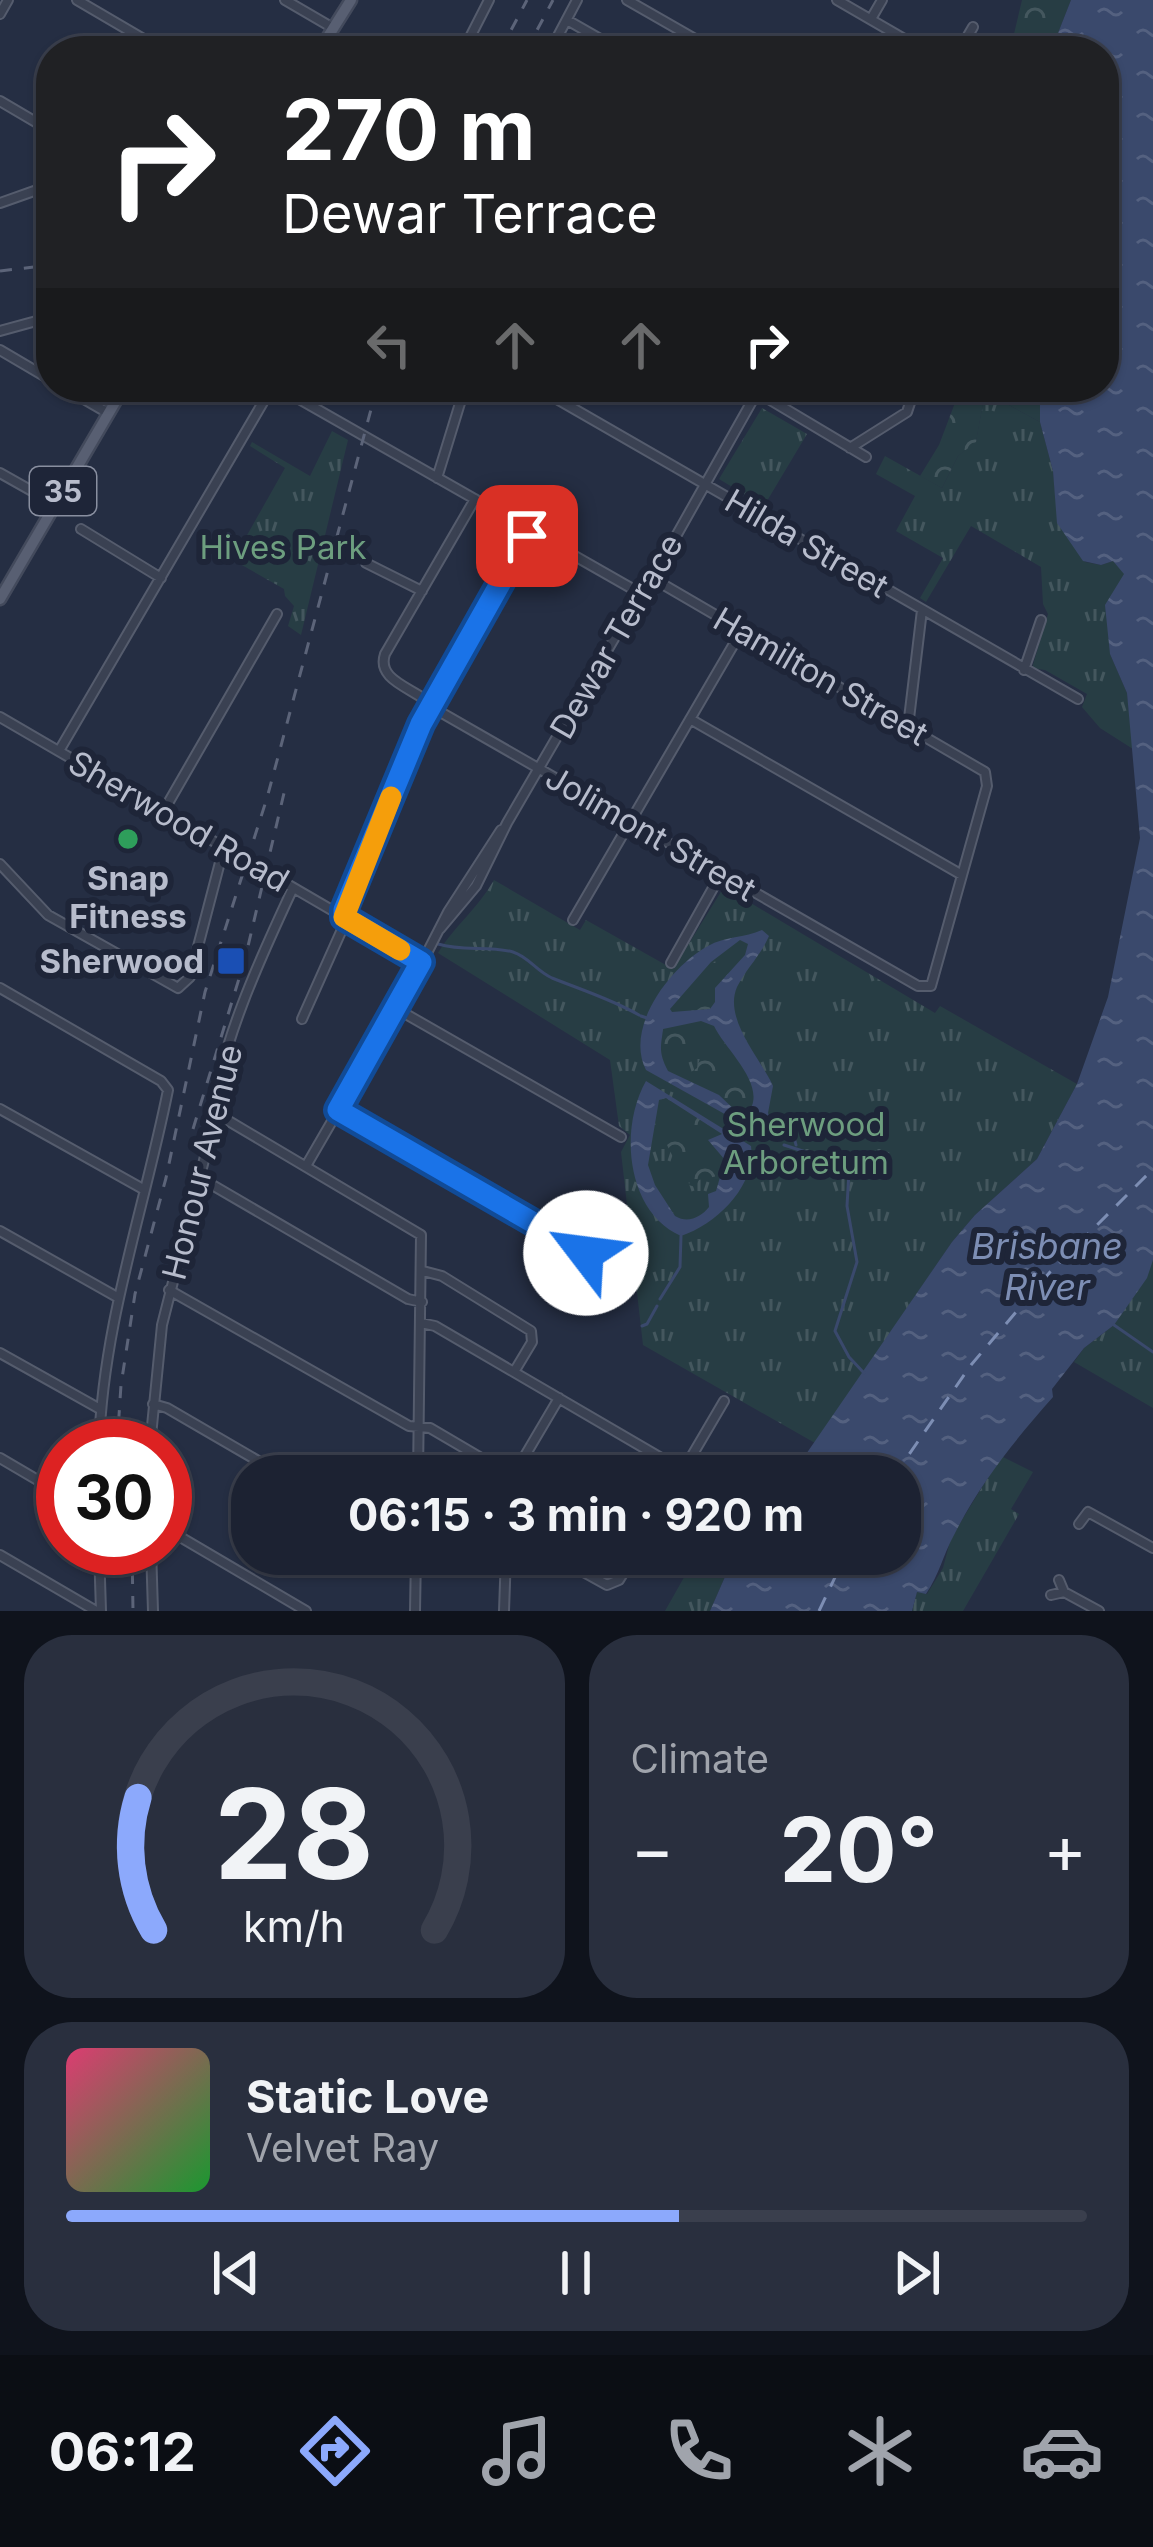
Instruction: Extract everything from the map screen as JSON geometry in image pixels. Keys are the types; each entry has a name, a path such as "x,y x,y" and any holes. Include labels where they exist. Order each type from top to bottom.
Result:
{"main road":[{"path":"330,36 351,0"},
{"name":"35","path":"1,596 115,402"}],"street":[{"path":"0,14 8,0"},
{"path":"77,0 138,36"},
{"path":"285,0 334,29"},
{"path":"471,36 489,0"},
{"path":"558,36 577,0"},
{"path":"628,0 690,36"},
{"path":"837,0 899,36"},
{"path":"871,20 882,0"},
{"path":"566,20 595,36"},
{"path":"968,36 973,27"},
{"path":"0,101 36,122"},
{"path":"0,203 36,190"},
{"path":"0,331 36,323"},
{"path":"0,350 36,371"},
{"path":"89,402 108,413"},
{"path":"59,751 266,402"},
{"path":"302,402 638,592"},
{"path":"437,478 460,402"},
{"name":"Hilda Street","path":"562,402 1078,699"},
{"name":"Dewar Terrace","path":"306,1166 751,402"},
{"path":"777,402 866,457"},
{"path":"850,448 907,412 910,402"},
{"path":"0,472 55,504"},
{"path":"366,563 422,591 475,500"},
{"path":"81,529 161,578"},
{"path":"302,1019 431,704 530,531"},
{"name":"Hamilton Street","path":"652,578 980,768 987,777 962,875"},
{"name":"Jolimont Street","path":"422,591 383,658 387,675 918,986 929,987 934,979 962,875"},
{"path":"908,728 922,610"},
{"path":"163,812 278,614"},
{"path":"1024,670 1041,620"},
{"path":"573,920 742,630"},
{"name":"Sherwood Road","path":"0,717 421,962"},
{"path":"690,719 962,875"},
{"path":"0,864 48,916 171,987 182,987 190,977 224,848"},
{"path":"671,963 722,872"},
{"name":"Honour Avenue","path":"152,1419 156,1353 214,1120 214,1101 230,1042 292,887"},
{"path":"0,988 166,1085 117,1297 100,1419"},
{"path":"397,1009 622,1137"},
{"path":"0,1109 143,1189"},
{"path":"338,1110 628,1277"},
{"path":"214,1120 227,1120 421,1235 418,1455"},
{"path":"198,1181 408,1299 422,1302"},
{"path":"0,1231 117,1297"},
{"path":"423,1271 442,1276 531,1331 532,1342 514,1372"},
{"path":"169,1290 409,1426 430,1428 477,1455"},
{"path":"421,1323 435,1326 654,1455"},
{"path":"0,1353 100,1408"},
{"path":"525,1455 559,1398"},
{"path":"695,1455 724,1401"},
{"path":"153,1404 248,1455"},
{"path":"0,1458 36,1479"},
{"path":"1079,1524 1088,1512 1153,1548"},
{"path":"192,1544 307,1611"},
{"path":"0,1556 98,1611 99,1575"},
{"path":"151,1575 152,1611"},
{"path":"415,1611 416,1575"},
{"path":"504,1611 505,1575"},
{"path":"589,1575 607,1585 622,1575"},
{"path":"1059,1580 1064,1592 1099,1611"},
{"path":"1051,1595 1064,1592"}],"green space":[{"path":"1022,0 1071,0 1057,36 1014,36"},
{"path":"955,402 983,402 976,442 958,456 942,488 920,476 939,445"},
{"path":"983,402 1003,402 1040,422 1053,471 1058,523 1085,562 1113,561 1125,574 1110,654 1127,693 1133,749 1100,728 1082,707 1087,694 1045,670 1032,668 1048,614 1041,567 971,526 926,602 920,598 943,558 896,531 915,496 876,474 885,456 942,488 958,456 976,441"},
{"path":"1003,402 1040,402 1040,422"},
{"path":"762,408 807,434 764,506 719,479"},
{"name":"Hives Park","path":"332,431 348,440 301,635 288,626 294,606 284,589 233,560 285,468 250,446 252,442 310,476"},
{"name":"Sherwood Arboretum","path":"494,880 580,930 586,920 673,969 724,887 935,1013 940,1006 1077,1084 1037,1159 952,1242 815,1443 643,1345 621,1152 630,1135 619,1126 610,1060 438,953"},
{"path":"740,939 748,944 745,955 715,988 710,1009 685,1011 680,1007 695,979"},
{"path":"701,1021 714,1026 750,1081 753,1104 747,1115 685,1077 697,1068 703,1048 695,1046 686,1062 663,1062 659,1041 663,1029"},
{"path":"666,1098 723,1134 708,1145 725,1160 722,1175 699,1180 695,1187 689,1185 692,1167 676,1163 667,1145 656,1144 653,1120 659,1100"},
{"path":"1153,1260 1153,1408 1074,1362 1114,1325"},
{"path":"1001,1456 1033,1472 1011,1509 1019,1514 963,1611 912,1611 917,1592 927,1594 943,1568 951,1538"},
{"path":"685,1575 726,1575 710,1611 665,1611"}],"water":[{"name":"Brisbane River","path":"1071,0 1153,0 1153,1260 1147,1278 1114,1325 1084,1348 1052,1389 1053,1397 987,1480 926,1594 917,1592 912,1611 710,1611 726,1575 921,1575 921,1455 805,1455 952,1242 1037,1159 1077,1084 1108,997 1140,838 1127,693 1110,654 1105,605 1124,574 1113,561 1101,565 1083,561 1057,523 1040,402 1119,402 1119,36 1057,36"},
{"path":"762,930 769,936 734,999 739,1025 773,1086 764,1136 646,1070 641,1053 646,1017 680,968 715,943","holes":["740,940 748,944 745,955 715,988 710,1009 672,1012 711,962","701,1021 714,1026 750,1081 753,1103 747,1114 739,1114 719,1095 668,1071 661,1054 663,1029"]},
{"path":"646,1081 751,1146 747,1175 731,1202 708,1222 681,1236 663,1224 639,1189 631,1144 637,1100","holes":["666,1098 722,1134 708,1140 725,1160 716,1191 708,1194 709,1207 694,1218 675,1216 648,1165 659,1100"]}],"waterway":[{"path":"438,944 513,952 552,978 639,1015"},
{"path":"641,1016 647,1018"},
{"path":"787,1126 796,1145"},
{"path":"784,1145 809,1153 835,1153 849,1172 847,1206 857,1262 835,1331 864,1373"},
{"path":"660,1299 680,1267 681,1236"},
{"path":"642,1326 657,1306"},
{"path":"1114,1325 1153,1352"}],"ferry route":[{"path":"909,1455 971,1365 1050,1272 1153,1169"},
{"path":"819,1611 836,1575"}],"railway":[{"path":"508,36 527,0"},
{"path":"534,36 553,0"},
{"path":"0,271 36,267"},
{"path":"119,1419 135,1294 166,1178 205,992 267,798 373,402"},
{"path":"193,1129 245,959 284,793"},
{"path":"132,1575 133,1611"}],"slow traffic":[{"path":"391,797 344,917 400,950"}],"place":[{"name":"Snap Fitness","path":"128,839"},
{"name":"Sherwood","path":"231,961"}],"route":[{"path":"527,536 421,724 344,910 344,917 421,962 338,1110 586,1253"}]}
